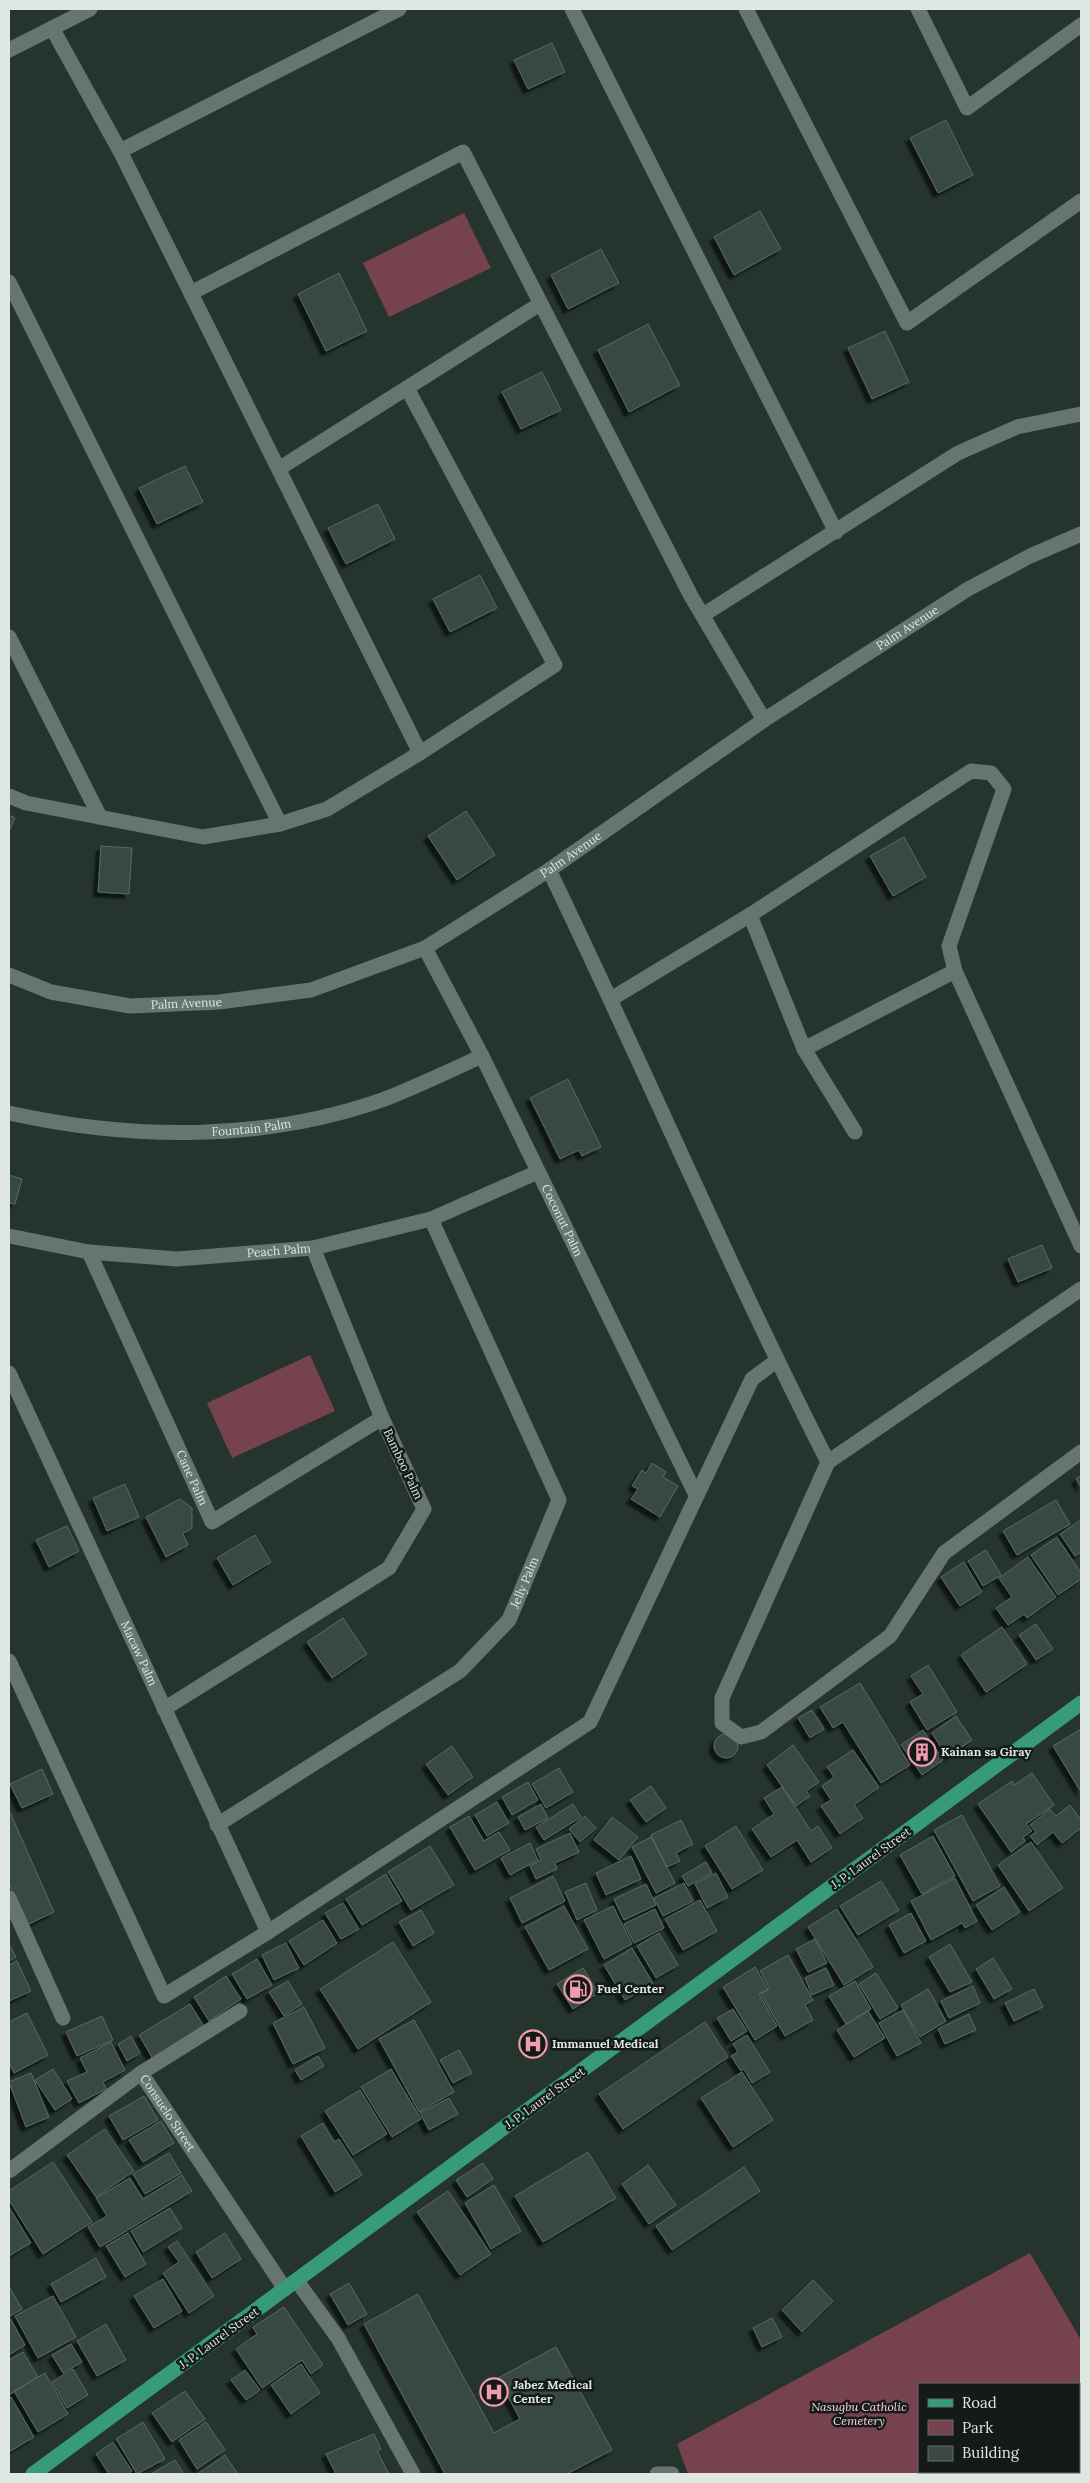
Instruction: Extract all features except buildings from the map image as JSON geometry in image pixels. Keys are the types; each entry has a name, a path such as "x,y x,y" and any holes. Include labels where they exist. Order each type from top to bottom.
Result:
{"main road":[{"name":"J. P. Laurel Street","path":"33,2474 1081,1703"}],"street":[{"path":"9,50 90,9"},
{"path":"120,151 399,9"},
{"path":"572,9 836,532"},
{"path":"746,9 906,323 1081,201"},
{"path":"918,9 967,108 1081,25"},
{"path":"52,28 120,151 280,468 420,753"},
{"path":"191,293 464,152 540,304 691,596 764,720"},
{"path":"9,282 280,824"},
{"path":"280,468 540,304"},
{"path":"9,796 26,802 203,837 280,824 326,809 420,753 555,665 407,388"},
{"path":"703,615 958,453 1017,427 1081,414"},
{"name":"Palm Avenue","path":"9,975 51,992 130,1006 219,1002 311,990 425,948 549,870 764,720 968,589 1030,556 1081,534"},
{"path":"9,637 100,817"},
{"path":"611,999 750,915 971,772 991,773 1004,790 950,946 955,971 1081,1246"},
{"path":"549,870 611,999 776,1362 828,1462"},
{"path":"750,915 804,1050 855,1132"},
{"name":"Coconut Palm","path":"425,948 482,1056 696,1495"},
{"path":"804,1050 955,971"},
{"name":"Fountain Palm","path":"9,1113 46,1121 115,1130 202,1133 256,1128 322,1116 381,1100 482,1056"},
{"name":"Peach Palm","path":"9,1236 89,1252 177,1259 313,1248 430,1219 538,1172"},
{"name":"Jelly Palm","path":"217,1826 460,1670 509,1620 559,1500 430,1219"},
{"name":"Bamboo Palm","path":"164,1709 390,1568 424,1508 382,1418 313,1248"},
{"name":"Cane Palm","path":"89,1252 212,1522 382,1418"},
{"path":"1081,1289 828,1462 722,1698 722,1723 740,1737 761,1732 890,1636 944,1553 1081,1452"},
{"path":"9,1661 164,1996 268,1932 590,1722 752,1379 776,1362"},
{"name":"Macaw Palm","path":"9,1373 217,1826 268,1932"},
{"path":"9,1898 13,1920 64,2018"},
{"path":"141,2073 240,2011"},
{"name":"Consuelo Street","path":"9,2171 141,2073 291,2285 338,2338 414,2474"},
{"path":"657,2474 672,2474"}],"green space":[{"path":"464,213 491,268 389,317 363,263"},
{"path":"310,1355 335,1411 232,1458 207,1403"},
{"name":"Nasugbu Catholic Cemetery","path":"1030,2253 1081,2340 1081,2474 688,2474 677,2444"}],"place":[{"name":"Kainan sa Giray","path":"922,1752"},
{"name":"Fuel Center","path":"578,1989"},
{"name":"Immanuel Medical","path":"533,2044"},
{"name":"Jabez Medical Center","path":"494,2392"}]}
